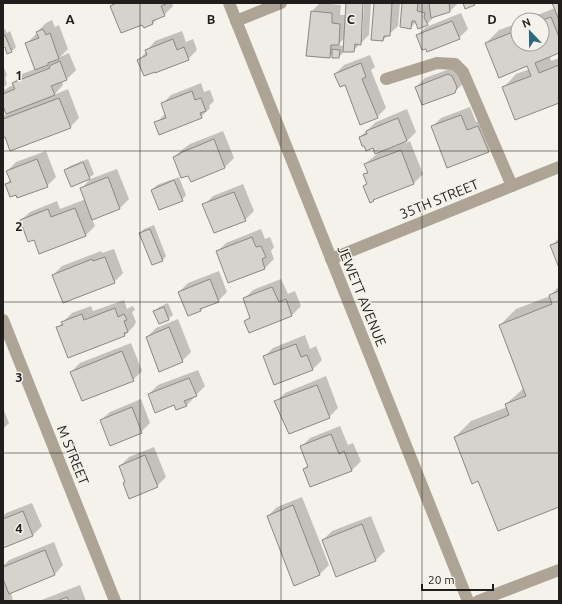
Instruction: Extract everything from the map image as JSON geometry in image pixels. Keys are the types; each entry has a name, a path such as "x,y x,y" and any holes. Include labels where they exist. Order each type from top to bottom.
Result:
{"street":[{"name":"JEWETT AVENUE","path":"229,3 468,601"},
{"path":"236,21 281,3"},
{"path":"386,79 437,64 455,64 463,72 512,186"},
{"name":"35TH STREET","path":"331,259 559,167"},
{"name":"M STREET","path":"3,320 115,601"},
{"path":"478,601 559,570"}],"building":[{"path":"117,3 165,3 166,4 161,6 165,16 152,21 153,24 144,28 142,25 121,33 110,6"},
{"path":"346,3 363,3 361,45 355,44 354,52 343,52"},
{"path":"374,3 392,3 390,36 384,36 383,41 371,40"},
{"path":"402,3 418,3 417,11 425,13 424,17 428,25 418,29 415,21 412,21 411,29 400,27"},
{"path":"429,3 449,3 450,12 431,18"},
{"path":"463,3 474,3 475,5 465,9"},
{"path":"552,3 559,3 559,20"},
{"path":"311,11 332,13 332,23 340,24 339,45 331,45 330,58 306,56"},
{"path":"550,17 559,37 559,53 535,63 539,73 559,65 559,103 515,120 502,87 531,76 527,66 499,78 485,43 510,33 510,52 550,52"},
{"path":"452,21 460,39 427,52 426,49 422,50 416,35"},
{"path":"43,29 46,35 50,33 59,59 35,70 25,43 39,38 36,32"},
{"path":"5,35 12,52 7,54 5,47 3,48 3,36"},
{"path":"173,39 177,50 184,47 189,60 144,76 137,60 147,55 145,50"},
{"path":"332,49 340,50 339,58 332,58"},
{"path":"60,61 67,80 51,86 55,95 6,114 3,106 3,94 15,89 12,83 50,68 49,66"},
{"path":"361,63 366,77 362,79 378,118 360,125 345,85 340,87 334,74"},
{"path":"448,74 452,76 457,87 455,93 422,105 415,87"},
{"path":"192,91 195,100 201,98 206,111 200,113 202,118 159,135 154,122 166,118 161,103"},
{"path":"59,98 71,128 10,151 5,137 3,138 3,119"},
{"path":"461,115 467,130 478,126 489,152 447,168 431,126"},
{"path":"398,118 407,141 375,154 373,148 366,151 364,146 362,146 359,137 367,134 366,131"},
{"path":"214,139 225,168 191,182 188,176 181,178 173,157"},
{"path":"401,150 414,184 373,200 374,201 370,203 363,186 367,184 363,174 368,173 364,164"},
{"path":"37,159 48,187 17,198 16,195 10,197 5,184 11,182 6,171"},
{"path":"83,162 90,179 71,187 64,170"},
{"path":"108,177 120,209 92,220 80,188"},
{"path":"174,180 183,201 159,210 151,190"},
{"path":"234,192 246,221 214,233 202,204"},
{"path":"75,208 86,236 39,254 34,240 28,242 20,220 48,209 51,217"},
{"path":"150,229 163,261 152,265 139,233"},
{"path":"252,237 256,247 261,246 266,257 262,259 265,269 228,283 216,251"},
{"path":"559,242 559,268 550,245"},
{"path":"105,257 115,283 63,303 52,275 92,259 93,261"},
{"path":"210,279 219,302 200,309 201,311 188,316 178,292"},
{"path":"272,287 279,302 286,299 292,316 249,333 244,321 250,318 243,298"},
{"path":"559,291 559,507 498,531 478,481 472,484 454,437 509,415 505,404 526,396 499,325 552,304 549,295"},
{"path":"164,307 169,320 159,324 153,311"},
{"path":"115,308 118,317 124,314 127,320 124,321 128,332 124,333 125,336 68,358 56,327 63,325 61,322 82,314 84,320"},
{"path":"169,327 183,362 159,372 146,337"},
{"path":"296,344 301,357 307,355 313,370 274,385 263,356"},
{"path":"122,351 134,381 82,401 70,372"},
{"path":"189,378 197,396 184,401 187,406 176,410 174,405 155,413 148,394"},
{"path":"317,385 330,418 289,434 274,401"},
{"path":"132,407 142,433 110,446 100,420"},
{"path":"331,434 339,454 344,451 352,471 310,487 303,469 308,467 300,446"},
{"path":"145,455 158,487 129,499 119,466"},
{"path":"293,505 320,575 294,586 267,516"},
{"path":"23,511 33,536 3,548 3,519"},
{"path":"362,524 376,561 336,577 322,540"},
{"path":"45,550 55,575 9,594 3,579 3,567"},
{"path":"67,597 69,601 57,601"}]}
